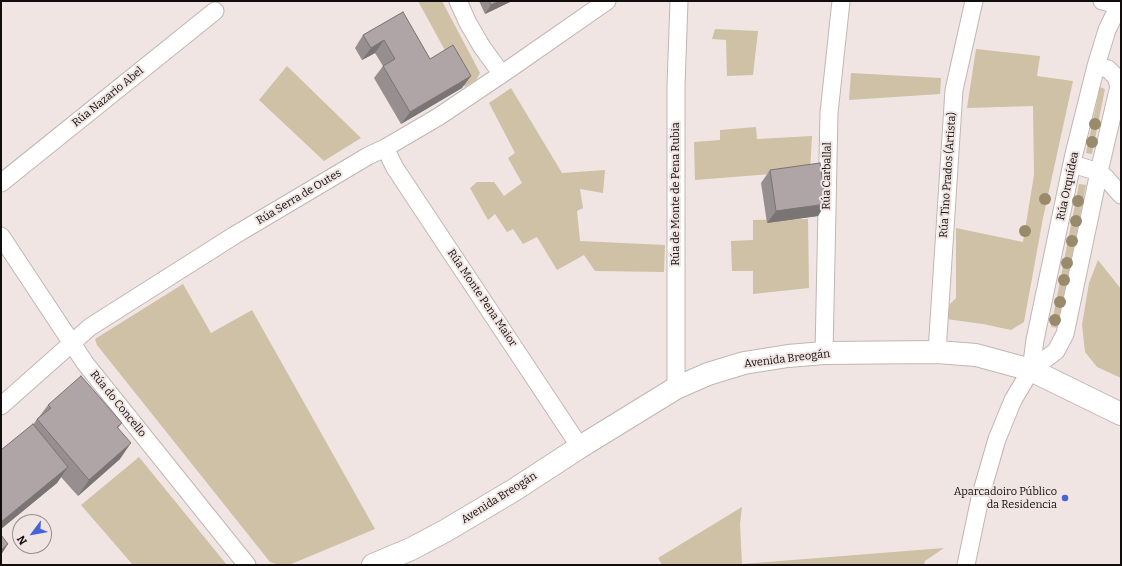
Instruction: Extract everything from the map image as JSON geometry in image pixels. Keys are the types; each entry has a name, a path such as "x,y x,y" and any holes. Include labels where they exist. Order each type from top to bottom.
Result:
{"street":[{"path":"458,1 468,23 482,47 498,69 505,72"},
{"name":"Rúa Serra de Outes","path":"1,406 90,327 235,235 368,156 386,148 438,116 608,1"},
{"name":"Rúa de Monte de Pena Rubia","path":"676,388 676,86 680,1"},
{"name":"Rúa Carballal","path":"824,353 829,113 841,1"},
{"name":"Rúa Tino Prados (Artista)","path":"937,352 954,90 974,1"},
{"path":"1102,1 1120,3"},
{"name":"Rúa Orquídea","path":"1031,370 1035,340 1072,164 1096,66 1107,30 1120,3"},
{"name":"Rúa Nazario Abel","path":"1,183 215,11"},
{"name":"Rúa Orquídea","path":"966,565 980,498 997,439 1013,400 1031,370 1056,351 1065,334 1099,172 1119,86 1116,77 1108,69 1096,66"},
{"name":"Rúa Monte Pena Maior","path":"386,148 395,168 580,447"},
{"path":"1072,164 1099,172 1121,195"},
{"name":"Rúa do Concello","path":"1,236 85,363 247,565"},
{"name":"Avenida Breogán","path":"373,565 411,549 445,531 514,490 580,447 676,388 708,374 744,363 788,356 824,353 937,352 976,355 1031,370 1121,414"}],"shaded area":[{"path":"418,1 442,1 480,73 476,80 465,87"},
{"path":"715,29 758,31 753,75 727,76 726,40 712,39"},
{"path":"976,49 1040,56 1037,76 1073,81 1043,218 1024,322 1011,330 983,324 946,319 946,308 956,298 956,228 1023,242 1034,175 1033,106 967,108"},
{"path":"287,66 361,138 324,161 259,100"},
{"path":"851,73 941,78 940,94 849,100"},
{"path":"1100,87 1105,89 1092,154 1086,153"},
{"path":"511,88 562,173 605,170 603,193 580,189 583,208 577,211 580,241 665,245 664,272 595,271 584,255 557,270 537,237 523,244 513,229 507,232 495,214 488,220 470,188 477,182 494,182 504,196 522,183 508,158 515,153 489,103"},
{"path":"756,127 757,139 812,136 810,171 695,180 694,142 720,140 720,130"},
{"path":"1079,184 1086,185 1058,328 1051,327"},
{"path":"808,219 809,288 753,294 753,271 732,271 731,241 753,240 753,220"},
{"path":"1098,260 1121,289 1121,378 1097,367 1085,352 1082,325 1089,283"},
{"path":"183,284 211,333 252,310 375,529 289,565 279,565 270,562 97,345 95,339"},
{"path":"139,457 227,565 133,565 81,505"},
{"path":"742,507 740,524 742,564 944,548 925,561 924,565 662,565 658,558"}],"building":[{"path":"489,1 500,1 491,5"},
{"path":"403,12 430,59 453,45 471,76 410,112 383,66 395,59 384,40 371,48 363,35"},
{"path":"820,163 826,204 776,211 770,170"},
{"path":"81,376 122,423 117,427 131,443 89,480 37,419 51,408 48,405"},
{"path":"33,424 68,467 1,522 1,450"},
{"path":"1,535 8,544 1,550"}],"place":[{"name":"Aparcadoiro Público da Residencia","path":"1065,498"}]}
